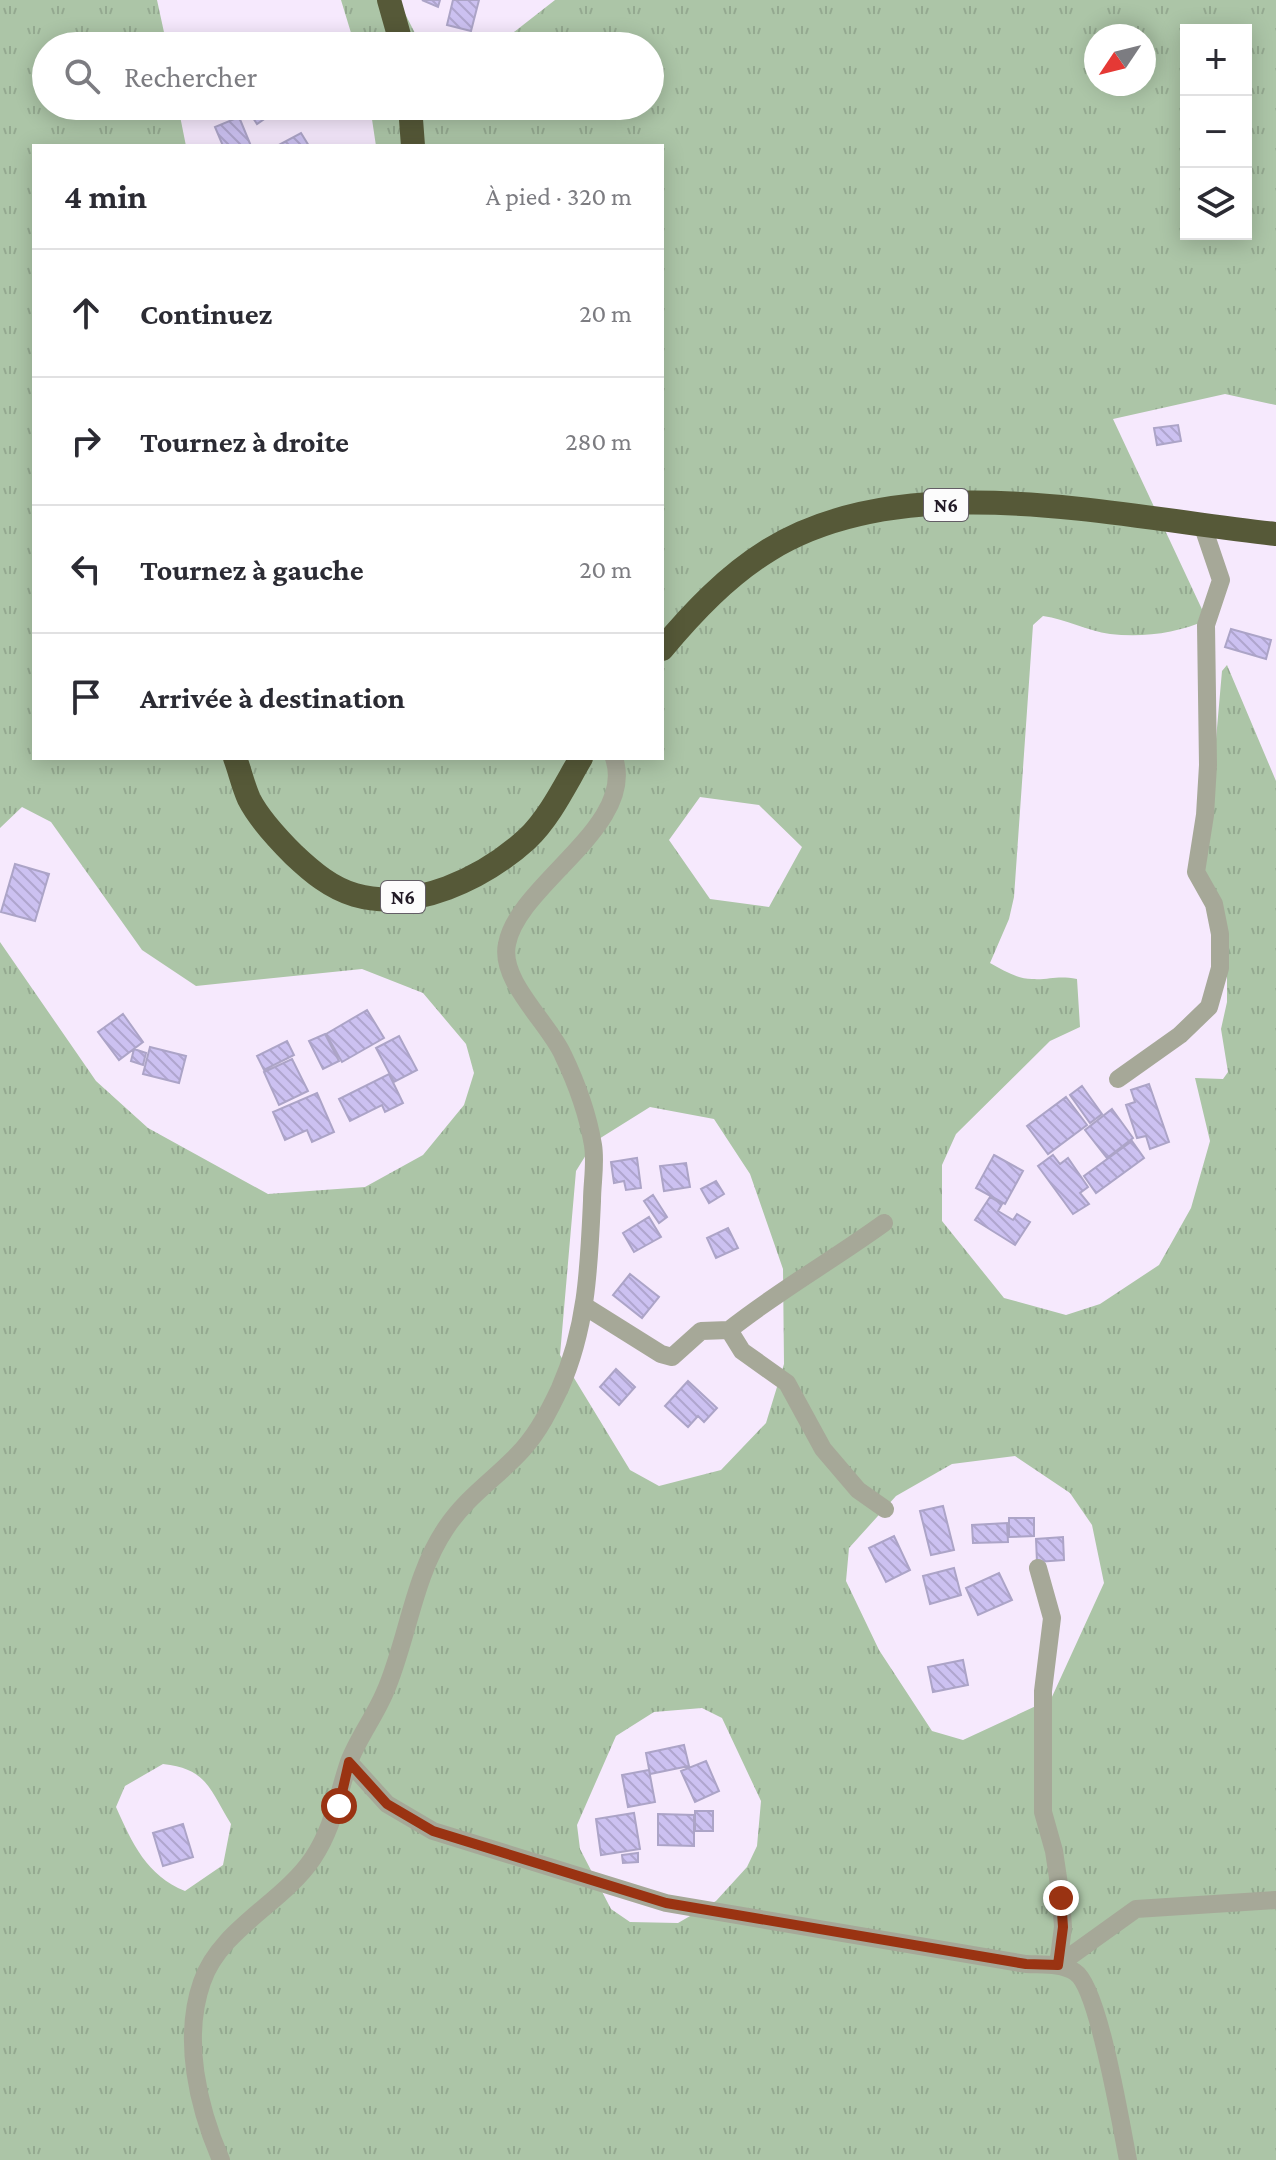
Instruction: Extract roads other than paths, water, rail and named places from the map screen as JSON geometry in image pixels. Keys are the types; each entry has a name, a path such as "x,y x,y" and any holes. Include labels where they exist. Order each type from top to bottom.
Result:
{"highway":[{"path":"389,0 398,32"},
{"path":"411,120 413,144"},
{"name":"N6","path":"664,647 691,614 769,550 856,514 913,506 1042,504 1276,534"},
{"name":"N6","path":"236,760 249,799 278,840 317,877 355,895 393,899 441,891 495,865 529,837 552,807 580,760"}],"street":[{"path":"1118,1079 1180,1035 1209,1007 1220,968 1214,904 1196,872 1208,765 1206,625 1221,580 1212,544 1202,524"},
{"path":"221,2160 202,2106 194,2068 197,2003 202,1979 223,1948 310,1863 339,1806 349,1762 386,1691 435,1545 464,1503 537,1431 560,1387 586,1307 594,1148 564,1055 528,1004 506,955 507,941 519,916 607,811 618,768 615,760"},
{"path":"586,1307 661,1354 672,1357 701,1331 729,1330 764,1302 819,1270 884,1223"},
{"path":"729,1330 742,1351 787,1383 823,1449 858,1490 885,1509"},
{"path":"1038,1568 1052,1618 1043,1691 1043,1812 1054,1851 1061,1898 1063,1927 1058,1965"},
{"path":"349,1762 387,1804 433,1831 666,1903 1026,1964 1058,1965 1077,1972 1093,1997 1128,2160"},
{"path":"1058,1965 1136,1909 1276,1900"}]}
